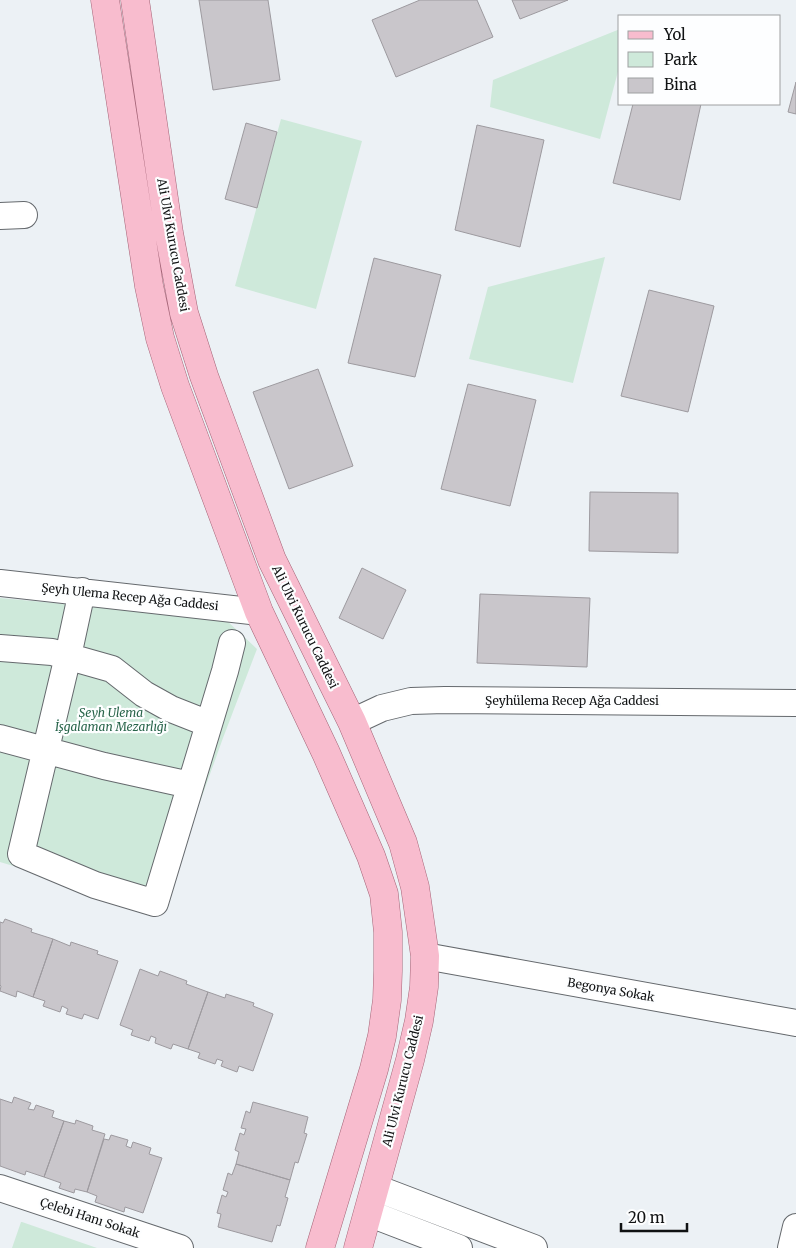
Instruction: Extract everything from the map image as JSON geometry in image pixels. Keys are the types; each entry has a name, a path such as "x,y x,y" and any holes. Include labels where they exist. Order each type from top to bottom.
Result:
{"main road":[{"path":"105,0 149,286 160,338 174,386 259,612 326,753 371,856 384,894 388,932 387,1000 382,1036 374,1069 320,1248"},
{"name":"Ali Ulvi Kurucu Caddesi","path":"135,0 169,233 184,313 204,376 272,560 352,722 403,843 415,887 425,956 424,987 419,1021 358,1248"}],"street":[{"name":"Şeyh Ulema Recep Ağa Caddesi","path":"0,583 259,612"},
{"path":"82,592 45,751 10,851 95,885 155,903 232,643"},
{"path":"0,648 52,652 112,669 144,694 171,709 209,724"},
{"name":"Şeyhülema Recep Ağa Caddesi","path":"352,722 382,708 411,701 796,703"},
{"path":"0,738 104,766 190,785"},
{"name":"Begonya Sokak","path":"425,956 796,1023"},
{"name":"Çelebi Hanı Sokak","path":"0,1188 180,1248"},
{"path":"372,1200 459,1248"},
{"path":"372,1200 534,1248"},
{"path":"791,1248 796,1227"}],"green space":[{"path":"618,30 618,72 600,139 490,107 493,80"},
{"path":"281,119 362,141 316,309 235,286"},
{"path":"605,257 573,383 469,359 488,287"},
{"name":"Şeyh Ulema İşgalaman Mezarlığı","path":"0,598 225,619 257,649 161,910 0,862"},
{"path":"22,1222 97,1248 12,1248"}],"building":[{"path":"199,0 268,0 280,80 213,90"},
{"path":"420,0 477,0 493,37 396,77 372,20"},
{"path":"512,0 568,0 520,19"},
{"path":"796,82 796,114 788,112"},
{"path":"633,105 701,105 680,200 613,183"},
{"path":"246,123 277,132 257,208 225,199"},
{"path":"477,125 544,140 520,247 455,230"},
{"path":"374,258 441,275 415,377 348,363"},
{"path":"649,290 714,306 688,412 621,396"},
{"path":"318,369 353,466 289,489 253,392"},
{"path":"468,384 536,400 510,506 441,489"},
{"path":"590,492 678,493 678,553 589,551"},
{"path":"362,568 406,590 383,639 339,618"},
{"path":"480,594 590,598 587,667 477,663"},
{"path":"5,919 32,929 31,932 53,939 33,997 17,991 16,997 0,991 0,922 3,923"},
{"path":"53,939 70,946 71,942 98,951 97,954 118,961 98,1019 84,1014 82,1019 66,1014 68,1009 62,1006 60,1012 43,1006 45,1001 33,997"},
{"path":"140,969 158,976 160,971 187,981 186,984 208,992 188,1049 173,1044 171,1049 155,1043 156,1038 151,1036 149,1041 131,1035 133,1030 120,1025"},
{"path":"208,992 225,998 226,994 254,1003 253,1006 273,1014 253,1071 239,1066 237,1072 221,1066 223,1061 217,1059 215,1064 198,1058 200,1053 188,1049"},
{"path":"14,1097 31,1103 28,1109 34,1110 36,1105 54,1111 52,1117 64,1121 44,1177 26,1171 25,1175 0,1166 0,1099 12,1103"},
{"path":"253,1102 308,1117 304,1133 307,1134 298,1163 295,1162 290,1180 236,1164 239,1152 235,1150 240,1133 244,1135 246,1129 241,1128 246,1111 250,1113"},
{"path":"76,1120 93,1126 92,1130 105,1134 87,1192 75,1189 74,1193 59,1188 61,1183 44,1177 64,1121 75,1124"},
{"path":"111,1135 128,1140 126,1146 131,1148 133,1142 151,1148 149,1154 162,1158 143,1213 125,1207 124,1212 95,1202 97,1196 87,1192 104,1139 109,1140"},
{"path":"236,1164 290,1180 285,1197 288,1198 280,1226 277,1225 272,1242 218,1227 221,1214 217,1213 222,1195 226,1197 228,1192 223,1190 228,1173 232,1175"}]}
